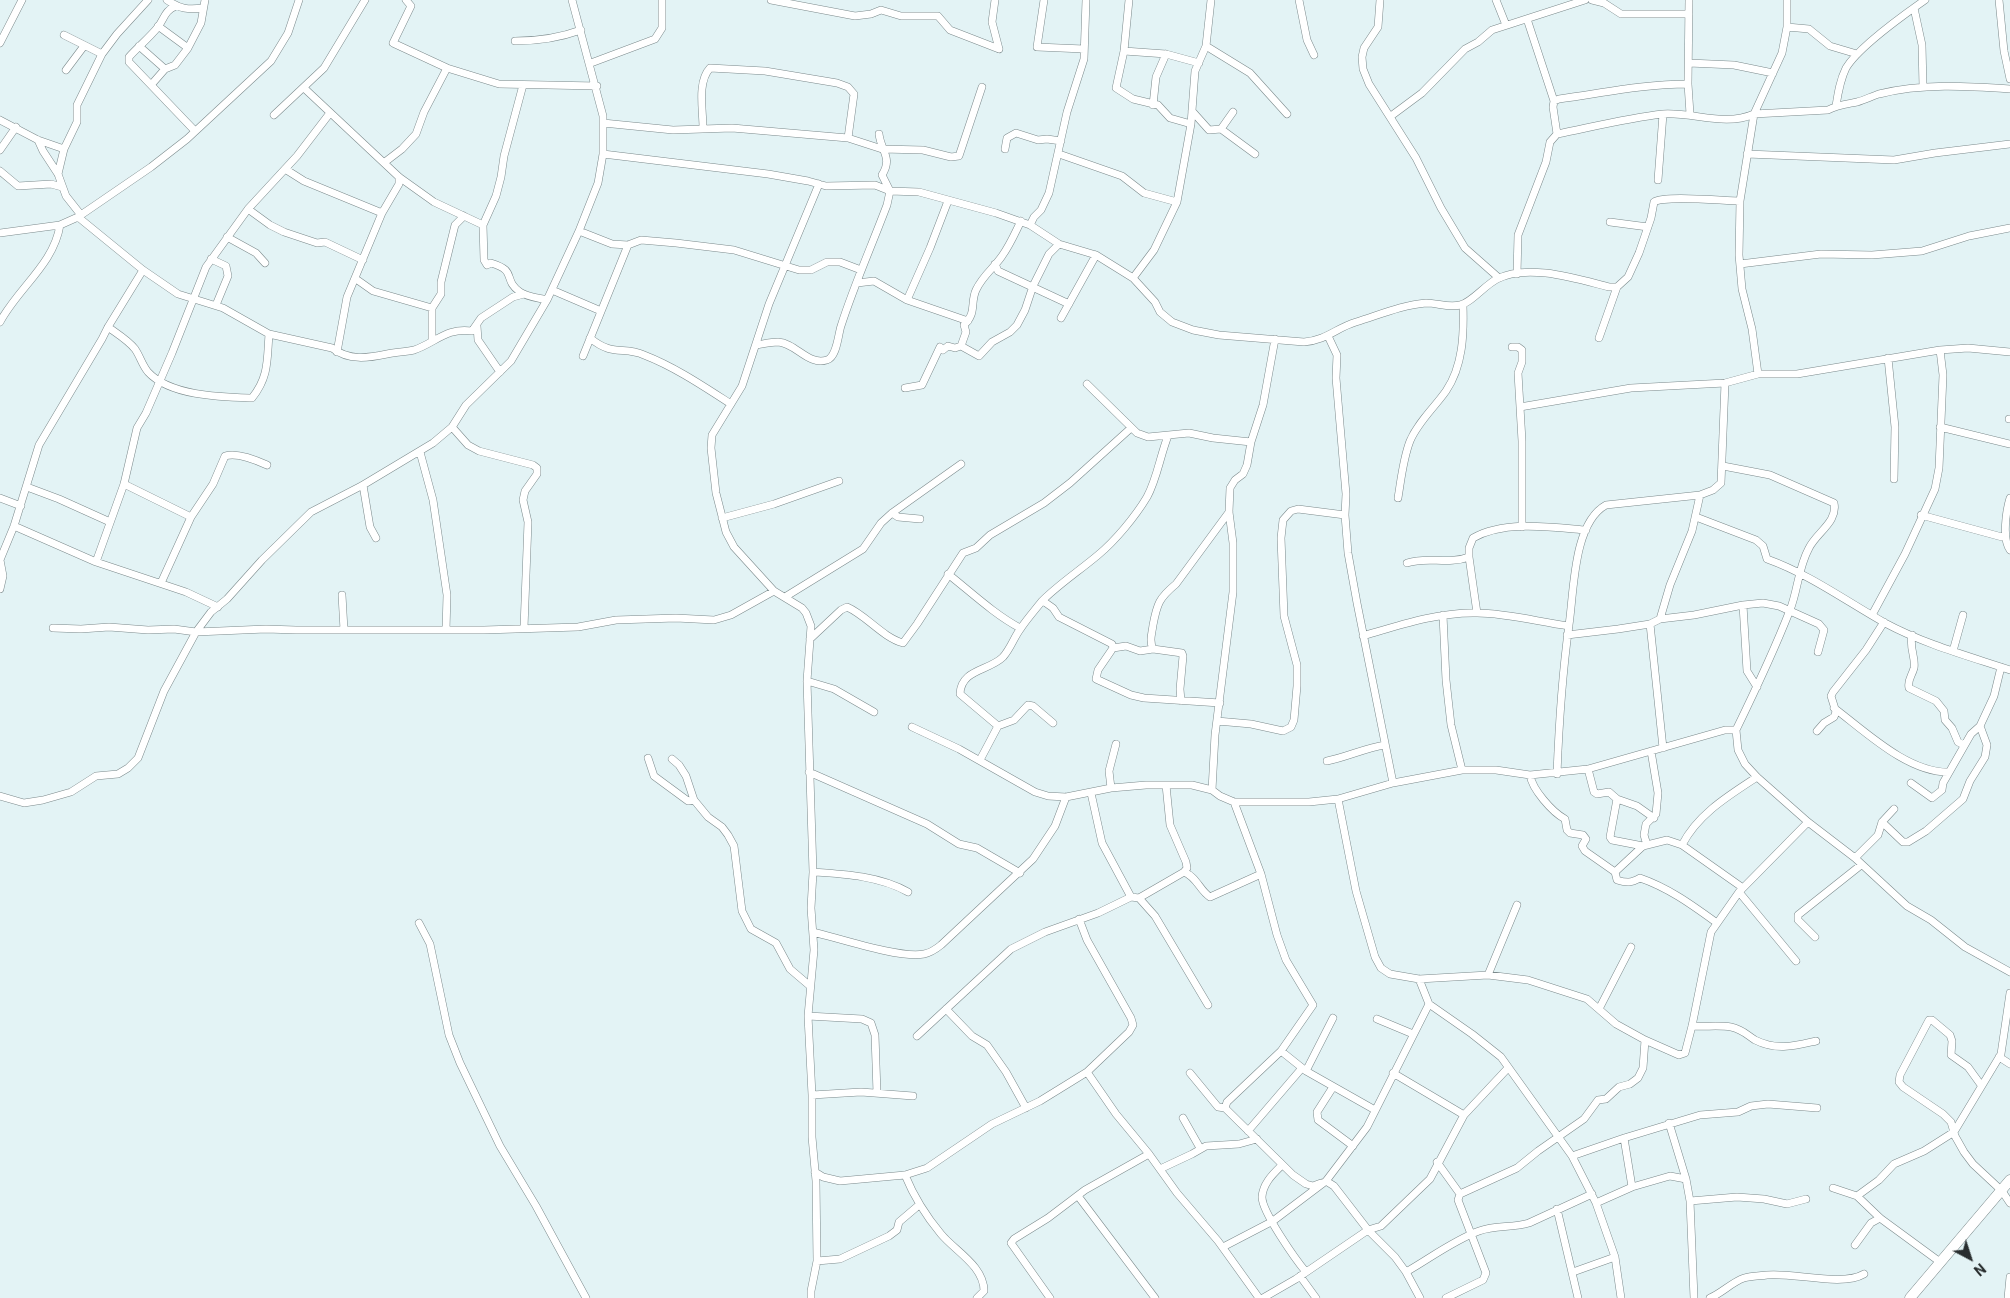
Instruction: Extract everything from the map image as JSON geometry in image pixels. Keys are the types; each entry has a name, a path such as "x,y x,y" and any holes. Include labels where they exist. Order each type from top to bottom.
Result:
{"street":[{"path":"0,43 22,0"},
{"path":"58,174 64,149 77,122 76,105 102,54 116,34 148,0"},
{"path":"168,0 176,6 188,10 204,4"},
{"path":"0,234 60,225 79,216 151,167 195,131 271,61 288,33 299,0"},
{"path":"274,115 324,68 365,0"},
{"path":"406,0 411,6 392,43 447,68 498,84 597,86"},
{"path":"0,796 24,803 43,800 71,792 96,776 118,774 128,768 138,758 164,691 203,621 227,599 311,512 420,452 452,427 466,405 511,361 547,300 579,230 598,183 603,154 604,123 597,86 572,0"},
{"path":"591,63 655,40 662,28 662,0"},
{"path":"771,0 855,16 871,14 880,10 901,16 938,16 950,30 999,49 992,22 995,0"},
{"path":"1044,0 1037,47 1084,49"},
{"path":"1030,225 1034,217 1042,210 1050,193 1067,112 1082,66 1086,0"},
{"path":"1129,0 1124,51 1116,88 1133,99 1160,106 1170,118 1191,124"},
{"path":"1133,278 1154,250 1177,202 1191,124 1195,71 1206,46 1210,0"},
{"path":"1299,0 1308,40 1314,55"},
{"path":"1380,0 1378,27 1364,48 1362,57 1363,69 1368,84 1391,116 1416,158 1464,248 1498,278"},
{"path":"1496,0 1506,25"},
{"path":"1391,116 1422,93 1465,49 1478,42 1492,30 1585,0"},
{"path":"1592,0 1604,1 1621,14 1689,14"},
{"path":"1690,0 1688,84 1690,114"},
{"path":"1758,374 1752,329 1742,289 1740,201 1754,114 1782,53 1787,0"},
{"path":"1836,106 1839,86 1846,68 1857,54 1925,0"},
{"path":"2000,0 2004,51 2010,79"},
{"path":"151,85 165,69 175,65 188,48 201,22 204,4"},
{"path":"176,6 166,13 158,26 129,57 129,62 195,131"},
{"path":"1914,8 1922,45 1923,87"},
{"path":"1526,18 1554,101 1553,107 1557,134"},
{"path":"158,26 188,48"},
{"path":"1786,26 1809,29 1830,46 1857,54"},
{"path":"515,41 539,41 562,37 580,30"},
{"path":"64,35 102,54"},
{"path":"66,70 84,46"},
{"path":"139,46 165,69"},
{"path":"1206,46 1250,73 1287,114"},
{"path":"1124,51 1166,54 1199,63"},
{"path":"1153,105 1156,77 1166,54"},
{"path":"1689,63 1734,65 1773,73"},
{"path":"385,162 402,149 416,134 424,112 447,68"},
{"path":"704,128 703,82 705,73 710,68 765,70 837,83 848,87 854,94 848,138"},
{"path":"1554,101 1560,98 1629,87 1688,84"},
{"path":"523,85 504,156 499,187 483,225 484,260 487,265 491,263 504,267 508,271 509,279 524,294 547,300"},
{"path":"1517,274 1518,235 1546,162 1550,142 1557,134 1663,114 1690,114 1731,120 1745,118 1754,114 1828,110 1880,94 1923,87 1967,86 2010,89"},
{"path":"304,88 399,177 434,202 483,225"},
{"path":"604,123 673,130 732,128 848,138 882,149 923,150 951,157 959,156 982,88"},
{"path":"1192,111 1209,130 1221,129 1254,154"},
{"path":"1221,129 1233,112"},
{"path":"96,562 124,484 137,428 146,413 201,278 212,259 248,209 297,156 330,113"},
{"path":"1658,180 1663,114"},
{"path":"0,120 38,140 64,149"},
{"path":"0,150 16,128"},
{"path":"1005,149 1007,138 1016,133 1038,140 1061,141"},
{"path":"756,345 779,342 795,347 809,359 824,361 833,354 857,283 887,205 890,191 882,175 887,167 887,155 882,149 879,134"},
{"path":"38,140 58,174 66,196 79,216 143,270 178,294 216,305 270,334 332,348 347,356 361,359 377,357 414,350 432,340 460,329 472,331 481,318 512,297 524,294"},
{"path":"1747,154 1894,160 1935,152 2010,144"},
{"path":"603,154 768,174 819,184 875,185 890,191 920,192 948,201 996,212 1030,225 1059,244 1096,254 1133,278 1155,302 1160,312 1172,322 1193,330 1218,335 1304,342 1317,341 1349,324 1407,306 1428,303 1450,307 1463,305 1482,288 1498,278 1517,274 1552,273 1609,287 1617,287"},
{"path":"1059,154 1122,176 1144,193 1177,202"},
{"path":"285,169 304,182 382,214"},
{"path":"0,171 18,186 51,184 62,187"},
{"path":"337,352 347,297 382,214 399,184 399,177"},
{"path":"811,1298 817,1261 808,1016 814,950 811,908 813,872 807,681 811,626 806,613 798,605 774,591 734,547 726,532 716,493 711,448 712,435 742,386 784,265 819,184"},
{"path":"1599,338 1617,287 1628,277 1639,253 1654,202 1657,200 1740,201"},
{"path":"907,300 948,201"},
{"path":"248,209 270,225 284,232 317,243 325,242 363,260"},
{"path":"432,340 432,308 441,294 441,282 455,225 464,216"},
{"path":"961,346 966,332 964,325 974,309 973,299 976,290 986,272 1004,254 1021,221"},
{"path":"1610,222 1648,227"},
{"path":"0,322 2,312 50,254 58,240 60,225"},
{"path":"1740,264 1821,254 1872,255 1922,251 1969,236 2010,228"},
{"path":"579,230 612,244 628,245 641,240 734,250 799,270 812,270 827,262 840,262 862,270"},
{"path":"227,237 256,253 265,263"},
{"path":"905,388 922,385 940,347 943,350 948,346 955,348 961,346 979,356 992,342 1010,332 1025,310 1033,286 1049,254 1059,244"},
{"path":"583,356 628,245"},
{"path":"1061,318 1096,254"},
{"path":"212,259 226,266 228,276 216,305"},
{"path":"995,264 998,271 1069,304"},
{"path":"0,589 3,576 0,560 21,506 39,445 143,270"},
{"path":"356,279 373,291 432,308"},
{"path":"857,283 874,280 907,300 968,321"},
{"path":"552,290 601,311"},
{"path":"1398,498 1410,442 1418,426 1446,390 1455,375 1460,357 1463,305"},
{"path":"477,326 478,340 500,372"},
{"path":"108,327 133,346 148,372 159,381 176,389 220,397 252,398 261,386 266,373 270,334"},
{"path":"1328,336 1337,355 1336,378 1346,494 1345,515 1348,553 1393,783"},
{"path":"590,338 600,347 614,351 641,353 668,365 731,404"},
{"path":"1212,790 1217,721 1234,592 1229,512 1230,488 1235,480 1243,474 1247,465 1251,442 1263,405 1275,339"},
{"path":"1512,347 1518,347 1522,350 1522,362 1518,373 1522,527"},
{"path":"1520,407 1631,388 1725,383 1758,374 1797,374 1940,350 1968,348 2010,352"},
{"path":"1872,615 1905,554 1921,515 1935,489 1939,468 1942,375 1940,350"},
{"path":"1888,358 1895,427 1894,479"},
{"path":"1557,774 1559,704 1574,579 1586,530 1591,519 1606,505 1700,495 1713,490 1721,482 1725,383"},
{"path":"1087,384 1131,428 1137,433 1148,437 1189,433 1213,438 1251,442"},
{"path":"452,427 468,445 480,451 533,465 537,468 537,474 525,492 523,500 528,522 524,628"},
{"path":"1940,427 2010,444"},
{"path":"810,639 841,610 847,607 854,610 867,622 902,643 917,624 963,552 976,548 990,535 1044,503 1131,428"},
{"path":"998,726 983,712 965,700 960,694 960,687 968,675 991,666 1003,657 1020,628 1043,601 1069,577 1099,554 1120,533 1146,497 1155,478 1168,436"},
{"path":"420,452 433,500 445,586 446,630"},
{"path":"161,583 191,517 213,484 225,456 229,454 267,465"},
{"path":"785,597 863,549 881,523 892,513 962,464"},
{"path":"1723,466 1770,475 1834,502 1834,516 1809,546 1798,574 1790,610 1757,687 1736,730 1738,750 1746,764 1757,777 1808,822 1855,858 1861,866 1907,906 1931,920 1965,947 2010,972"},
{"path":"722,518 774,504 840,481"},
{"path":"124,484 191,517"},
{"path":"363,485 370,527 376,538"},
{"path":"27,487 59,498 110,522"},
{"path":"1660,619 1670,585 1696,518 1700,495"},
{"path":"0,498 21,506"},
{"path":"2010,498 2007,507 2005,535 2010,550"},
{"path":"1217,721 1251,724 1283,731 1291,727 1294,720 1298,686 1297,665 1284,616 1281,538 1283,520 1291,511 1298,509 1345,515"},
{"path":"1152,649 1150,636 1154,612 1158,604 1165,593 1176,584 1229,512"},
{"path":"892,513 898,516 920,519"},
{"path":"1921,515 2002,537 2005,535"},
{"path":"1696,518 1756,540 1763,546 1767,559 1784,565 1912,636 2010,670"},
{"path":"14,526 96,562 161,583 218,607"},
{"path":"1477,613 1469,557 1469,548 1473,538 1492,530 1522,527 1586,530"},
{"path":"1407,563 1417,560 1450,562 1469,557"},
{"path":"948,574 990,606 998,616 1020,628"},
{"path":"53,628 109,627 210,632 266,629 446,630 578,627 616,620 676,618 714,620 731,615 774,591"},
{"path":"342,595 344,630"},
{"path":"1043,601 1053,608 1059,618 1112,644 1113,648"},
{"path":"1568,634 1650,624 1660,619 1763,603 1790,610 1823,627 1824,630 1818,652"},
{"path":"1742,605 1747,671 1757,687"},
{"path":"1363,636 1408,622 1444,615 1477,613 1569,626"},
{"path":"1444,615 1446,680 1451,724 1462,770"},
{"path":"1953,651 1962,615"},
{"path":"203,621 210,632"},
{"path":"1817,731 1824,723 1834,717 1834,708 1830,696 1866,650 1884,622"},
{"path":"1650,624 1663,748"},
{"path":"1912,636 1910,644 1914,667 1908,683 1910,688 1936,701 1944,710 1945,720 1952,728 1958,742 1964,745"},
{"path":"1181,700 1183,656 1176,652 1152,649 1140,650 1126,646 1113,648 1098,670 1096,679 1130,695 1144,698 1220,703"},
{"path":"1911,783 1928,796 1935,797 1942,790 1943,783 1964,745 1971,734 1980,726 1994,696 2001,667"},
{"path":"807,681 834,690 874,712"},
{"path":"980,760 998,726 1014,720 1028,705 1033,706 1053,723"},
{"path":"1834,708 1900,757 1936,771 1950,772"},
{"path":"1882,822 1903,842 1908,842 1926,831 1963,799 1970,781 1985,757 1987,746 1980,726"},
{"path":"912,727 980,760 1035,792 1048,796 1066,797 1111,788 1192,785 1212,790 1234,802 1309,802 1338,799 1393,783 1462,770 1496,770 1530,775 1588,770 1725,730 1736,730"},
{"path":"1111,788 1109,771 1116,744"},
{"path":"1327,761 1385,745"},
{"path":"1645,845 1646,824 1656,814 1658,793 1651,751"},
{"path":"648,758 654,776 688,801 694,800"},
{"path":"672,759 679,765 686,776 694,800 708,817 722,827 731,841 735,853 742,911 751,930 776,943 790,970 810,986"},
{"path":"1588,770 1594,792 1597,794 1609,792 1614,794 1617,799 1637,806 1654,818"},
{"path":"809,772 927,824 959,844 977,848 1020,873"},
{"path":"1530,775 1534,788 1554,813 1565,819 1567,830 1570,833 1583,835 1586,838 1582,846 1585,852 1615,872 1617,880 1627,883 1640,878 1659,885 1685,900 1717,923"},
{"path":"1682,845 1695,825 1711,808 1757,777"},
{"path":"917,1036 1011,949 1044,932 1135,897 1184,872 1187,868 1186,862 1170,825 1166,785"},
{"path":"1091,793 1102,843 1135,897 1155,916 1208,1005"},
{"path":"813,932 892,952 922,955 941,945 1033,859 1055,826 1066,797"},
{"path":"1338,799 1356,891 1375,956 1381,968 1390,974 1418,979 1488,975 1528,980 1587,999 1616,1024 1645,1040 1679,1055 1685,1053 1711,932 1741,890 1808,822"},
{"path":"1617,799 1610,837 1612,840 1645,845 1667,840 1682,845 1741,890 1796,961"},
{"path":"1225,1108 1227,1102 1281,1051 1313,1005 1286,960 1277,935 1261,874 1234,802"},
{"path":"1855,858 1878,835 1882,822 1894,809"},
{"path":"1615,872 1645,845"},
{"path":"1815,937 1798,920 1798,915 1861,866"},
{"path":"813,872 831,873 882,882 897,886 908,892"},
{"path":"1184,872 1193,876 1206,895 1210,897 1261,874"},
{"path":"1488,975 1517,905"},
{"path":"815,1172 824,1178 840,1181 905,1175 927,1168 992,1124 1026,1108 1087,1072 1129,1032 1133,1025 1131,1018 1087,940 1079,919"},
{"path":"419,923 430,944 449,1035 460,1063 500,1146 536,1206 586,1298"},
{"path":"1599,1009 1631,947"},
{"path":"1418,979 1429,1004 1501,1057 1560,1136 1596,1203 1615,1257 1621,1298"},
{"path":"1857,1196 1879,1180 1894,1164 1924,1151 1954,1132 1999,1057 2010,993"},
{"path":"1223,1247 1273,1221 1326,1181 1367,1127 1429,1004"},
{"path":"946,1009 972,1036 987,1045 1006,1072 1026,1108"},
{"path":"808,1016 862,1018 870,1023 875,1035 877,1093"},
{"path":"1248,1131 1304,1069 1333,1018"},
{"path":"1377,1019 1413,1034"},
{"path":"1981,1085 1968,1067 1951,1055 1952,1041 1950,1035 1932,1020 1929,1020 1900,1075 1899,1082 1903,1088 1943,1114 1951,1122 1964,1152 1973,1164 2002,1191 2010,1203"},
{"path":"1692,1026 1730,1027 1744,1031 1753,1039 1769,1046 1780,1048 1816,1041"},
{"path":"1446,1298 1486,1277 1458,1200 1460,1194 1517,1168 1584,1119 1598,1100 1606,1099 1619,1087 1630,1084 1638,1078 1643,1068 1645,1040"},
{"path":"1281,1051 1304,1069 1375,1110"},
{"path":"1999,1057 2010,1064"},
{"path":"1263,1298 1303,1274 1368,1230 1381,1226 1430,1179 1437,1162 1464,1115 1508,1068"},
{"path":"1087,1072 1116,1114 1149,1154 1177,1193 1223,1247 1259,1298"},
{"path":"1190,1073 1218,1107 1225,1108 1282,1165 1306,1184 1313,1186 1326,1181"},
{"path":"1393,1073 1464,1115"},
{"path":"1333,1086 1316,1116 1318,1120 1353,1146"},
{"path":"812,1095 877,1093 913,1096"},
{"path":"1572,1156 1669,1123 1700,1115 1738,1112 1751,1106 1768,1104 1817,1108"},
{"path":"1183,1118 1200,1148"},
{"path":"1669,1123 1686,1178 1690,1201 1694,1298"},
{"path":"1624,1138 1632,1187"},
{"path":"1160,1169 1206,1146 1240,1144 1257,1139"},
{"path":"1050,1298 1011,1243 1014,1239 1048,1218 1078,1196 1149,1154"},
{"path":"1437,1162 1460,1194"},
{"path":"1282,1165 1267,1181 1262,1197 1264,1206 1316,1298"},
{"path":"905,1175 919,1205 942,1236 968,1260 981,1278 984,1291 977,1298"},
{"path":"1596,1203 1632,1187 1670,1176 1686,1178"},
{"path":"1910,1298 2010,1180"},
{"path":"1326,1181 1334,1186 1368,1230 1395,1257 1406,1272 1420,1298"},
{"path":"1833,1188 1857,1196 1880,1218 1940,1262"},
{"path":"1406,1272 1470,1235 1494,1226 1519,1226 1592,1194"},
{"path":"1078,1196 1155,1298"},
{"path":"1690,1201 1737,1197 1764,1199 1788,1204 1806,1199"},
{"path":"817,1261 840,1259 889,1236 897,1230 899,1222 919,1205"},
{"path":"1557,1209 1578,1298"},
{"path":"1855,1245 1871,1223 1880,1218"},
{"path":"1573,1272 1615,1257"},
{"path":"1710,1298 1743,1279 1768,1275 1788,1274 1816,1279 1855,1278 1864,1274"},
{"path":"2008,1298 2010,1277"},
{"path":"1461,1291 1466,1298"}]}
